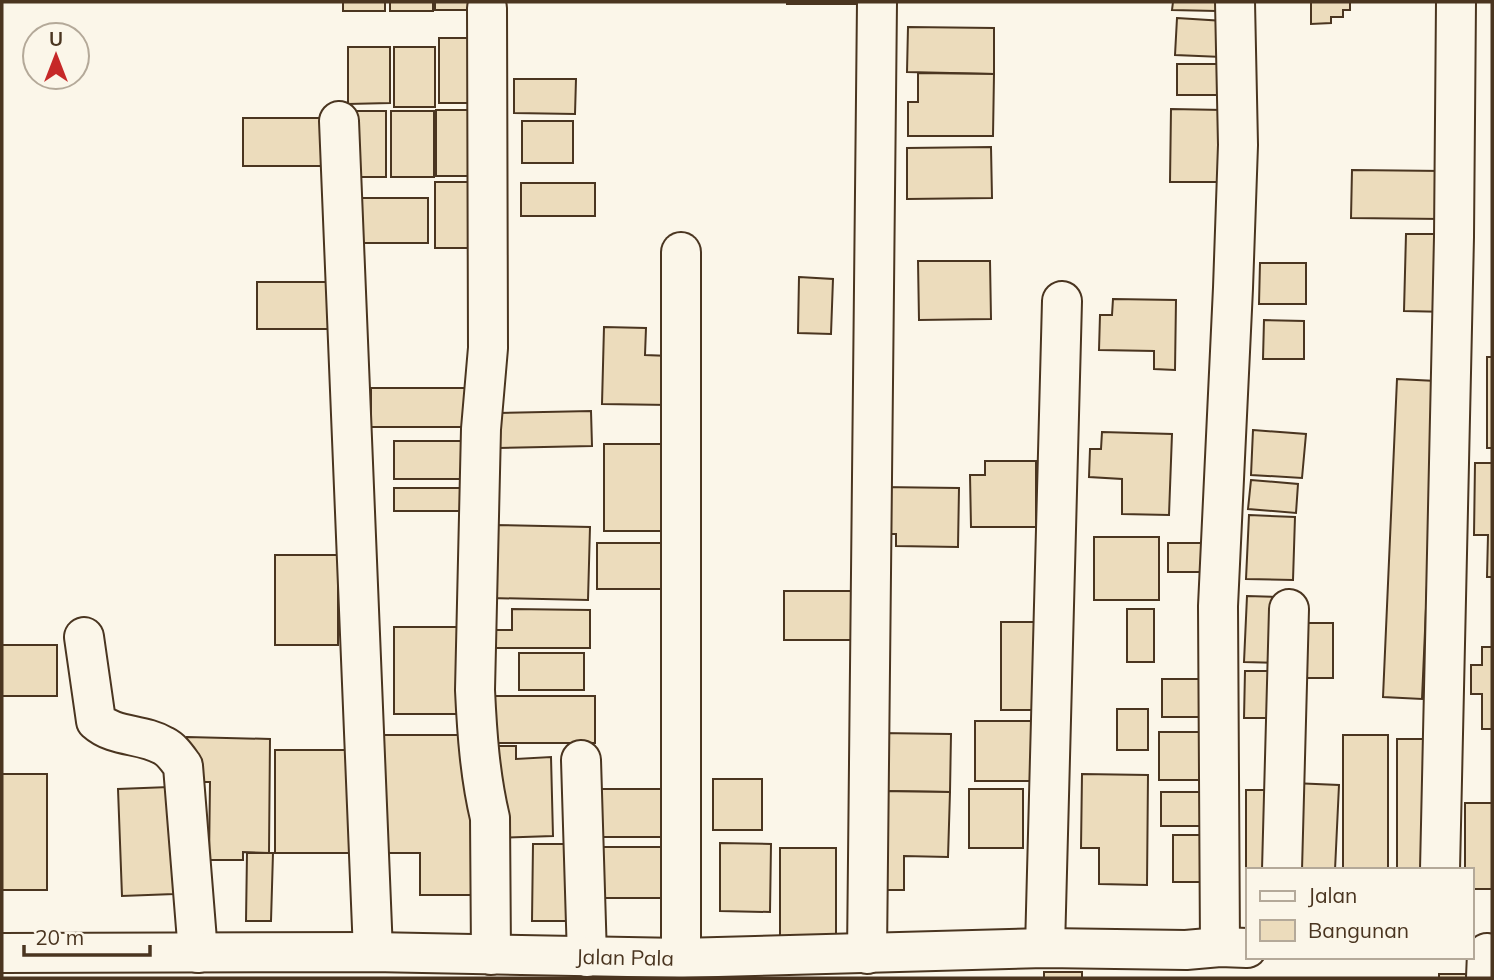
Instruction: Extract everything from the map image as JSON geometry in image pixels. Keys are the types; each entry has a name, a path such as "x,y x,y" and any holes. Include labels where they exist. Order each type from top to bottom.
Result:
{"street":[{"path":"867,954 877,2"},
{"path":"1210,956 1218,606 1238,145 1235,2"},
{"path":"1440,868 1454,251 1456,2"},
{"path":"487,8 488,348 481,429 475,690 479,746 490,818 491,955"},
{"path":"339,121 373,952"},
{"path":"681,252 681,958"},
{"path":"1045,948 1062,301"},
{"path":"1282,868 1289,609"},
{"path":"84,637 96,720 114,732 157,742 170,750 184,766 198,953"},
{"path":"581,760 587,957"},
{"name":"Jalan Pala","path":"2,953 373,952 430,966 491,955 681,958 1045,948 1210,956"}],"building":[{"path":"343,2 385,2 385,11 343,11"},
{"path":"390,2 433,2 433,11 390,11"},
{"path":"435,2 478,2 478,10 435,10"},
{"path":"864,2 864,4 787,4"},
{"path":"1173,2 1217,2 1216,11 1172,10"},
{"path":"1311,2 1350,2 1350,10 1343,10 1343,17 1331,17 1331,23 1311,24"},
{"path":"1177,18 1224,21 1222,57 1175,55"},
{"path":"908,27 994,28 994,74 907,72"},
{"path":"439,38 482,38 482,103 439,103"},
{"path":"348,47 390,47 390,103 348,104"},
{"path":"394,47 435,47 435,107 394,107"},
{"path":"1177,64 1222,64 1222,95 1177,95"},
{"path":"918,73 994,74 993,136 908,136 908,102 918,102"},
{"path":"514,79 576,79 575,114 514,113"},
{"path":"1171,109 1223,110 1223,182 1170,182"},
{"path":"436,110 479,110 479,176 436,176"},
{"path":"343,111 386,111 386,177 343,177"},
{"path":"391,111 434,111 434,177 391,177"},
{"path":"243,118 325,118 325,166 243,166"},
{"path":"522,121 573,121 573,163 522,163"},
{"path":"991,147 992,198 907,199 907,148"},
{"path":"1352,170 1443,171 1442,219 1351,218"},
{"path":"435,182 477,182 477,248 435,248"},
{"path":"521,183 595,183 595,216 521,216"},
{"path":"348,198 428,198 428,243 348,243"},
{"path":"1406,234 1450,234 1449,312 1404,311"},
{"path":"918,261 990,261 991,319 919,320"},
{"path":"1260,263 1306,263 1306,304 1259,304"},
{"path":"799,277 833,279 831,334 798,333"},
{"path":"257,282 329,282 329,329 257,329"},
{"path":"1113,299 1176,300 1175,370 1154,369 1154,351 1099,350 1100,315 1112,315"},
{"path":"1264,320 1304,321 1304,359 1263,359"},
{"path":"604,327 646,328 645,355 670,356 669,405 602,404"},
{"path":"1487,357 1492,357 1492,448 1487,448"},
{"path":"1397,379 1436,381 1422,699 1383,697"},
{"path":"371,388 474,388 474,427 371,427"},
{"path":"591,411 592,446 498,448 497,413"},
{"path":"1253,430 1306,434 1302,478 1251,475"},
{"path":"1102,432 1172,434 1169,515 1122,514 1122,479 1089,477 1090,449 1101,449"},
{"path":"394,441 470,441 470,479 394,479"},
{"path":"604,444 661,444 661,531 604,531"},
{"path":"985,461 1036,461 1036,527 971,527 970,475 985,475"},
{"path":"1475,463 1492,463 1492,577 1487,577 1488,535 1474,535"},
{"path":"1251,480 1298,484 1296,513 1248,509"},
{"path":"880,487 959,488 958,547 896,546 896,534 879,534"},
{"path":"394,488 463,488 463,511 394,511"},
{"path":"1249,515 1295,517 1293,580 1246,579"},
{"path":"492,525 590,527 588,600 490,598"},
{"path":"1094,537 1159,537 1159,600 1094,600"},
{"path":"597,543 666,543 666,589 597,589"},
{"path":"1168,543 1212,543 1212,572 1168,572"},
{"path":"275,555 338,555 338,645 275,645"},
{"path":"784,591 862,591 862,640 784,640"},
{"path":"1247,596 1282,597 1279,663 1244,662"},
{"path":"512,609 590,610 590,648 493,648 493,630 512,630"},
{"path":"1127,609 1154,609 1154,662 1127,662"},
{"path":"1001,622 1048,622 1048,710 1001,710"},
{"path":"1295,623 1333,623 1333,678 1295,678"},
{"path":"394,627 458,627 458,714 394,714"},
{"path":"2,645 57,645 57,696 2,696"},
{"path":"1482,647 1492,647 1492,729 1482,729 1482,694 1471,694 1471,665 1482,665"},
{"path":"519,653 584,653 584,690 519,690"},
{"path":"1245,671 1283,671 1283,718 1244,718"},
{"path":"1162,679 1207,679 1207,717 1162,717"},
{"path":"493,696 595,696 595,743 493,743"},
{"path":"1117,709 1148,709 1148,750 1117,750"},
{"path":"975,721 1031,721 1031,781 975,781"},
{"path":"1159,732 1206,732 1206,780 1159,780"},
{"path":"880,733 951,734 950,792 879,791"},
{"path":"374,735 473,735 486,895 420,895 420,853 374,853"},
{"path":"1343,735 1388,735 1388,868 1343,868"},
{"path":"187,737 270,739 269,853 243,852 243,860 209,860 210,782 186,782"},
{"path":"1397,739 1436,739 1436,868 1397,868"},
{"path":"491,746 516,746 516,759 551,757 553,836 495,838"},
{"path":"275,750 360,750 360,853 275,853"},
{"path":"2,774 47,774 47,890 2,890"},
{"path":"1082,774 1148,775 1147,885 1099,884 1099,848 1081,848"},
{"path":"713,779 762,779 762,830 713,830"},
{"path":"1292,783 1339,785 1335,868 1288,868"},
{"path":"169,787 174,894 122,896 118,789"},
{"path":"591,789 665,789 665,837 591,837"},
{"path":"969,789 1023,789 1023,848 969,848"},
{"path":"1246,790 1280,790 1280,868 1246,868"},
{"path":"879,791 950,792 948,857 904,856 904,890 878,890"},
{"path":"1161,792 1211,792 1211,826 1161,826"},
{"path":"1465,803 1492,803 1492,889 1473,889 1473,868 1465,868"},
{"path":"1173,835 1219,835 1219,882 1173,882"},
{"path":"720,843 771,844 770,912 720,911"},
{"path":"533,844 569,844 568,921 532,921"},
{"path":"599,847 675,847 675,898 599,898"},
{"path":"780,848 836,848 836,940 780,940"},
{"path":"247,853 273,853 271,921 246,921"},
{"path":"1044,972 1082,972 1082,978 1044,978"},
{"path":"1439,974 1466,974 1466,978 1439,978"}]}
